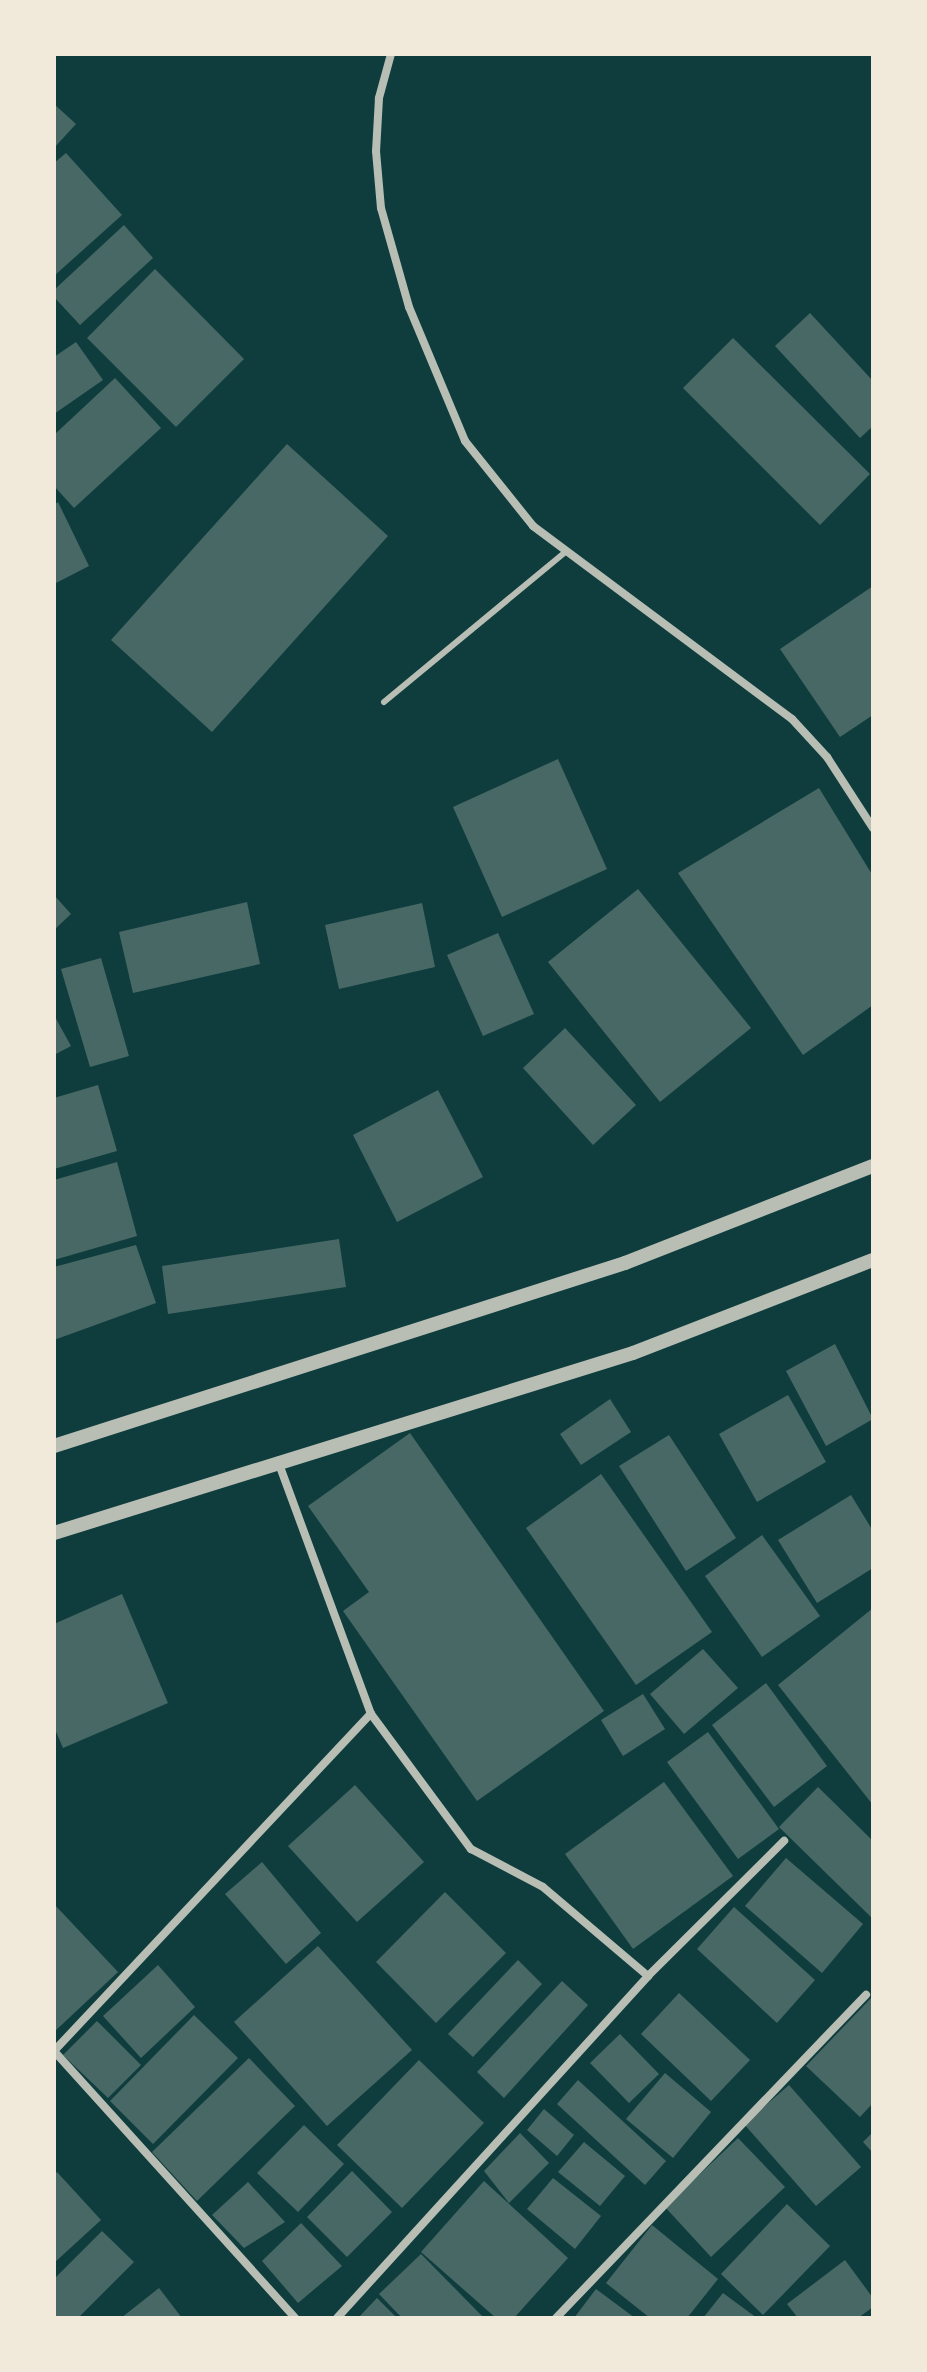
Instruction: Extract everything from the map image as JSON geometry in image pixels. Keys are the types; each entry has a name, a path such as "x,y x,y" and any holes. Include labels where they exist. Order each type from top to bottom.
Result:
{"street":[{"path":"391,54 379,98 376,151 381,208 409,307 465,441 533,526 565,552 709,652 792,719 827,757 873,828"},
{"path":"54,1446 610,1268 873,1166"},
{"path":"54,1533 633,1353 873,1260"},
{"path":"279,1464 371,1714 471,1849 543,1887 648,1976"},
{"path":"295,2318 54,2051 371,1714"},
{"path":"337,2318 648,1976 784,1841"},
{"path":"556,2318 866,1995"}],"lane":[{"path":"384,702 565,552"}],"building":[{"path":"54,104 76,124 54,148"},
{"path":"66,153 122,215 54,276 54,163"},
{"path":"124,225 153,258 80,325 54,297 54,290"},
{"path":"155,269 244,359 176,427 87,338"},
{"path":"810,313 873,381 873,426 860,438 775,346"},
{"path":"733,338 870,474 820,525 683,388"},
{"path":"76,342 103,380 54,414 54,357"},
{"path":"115,378 161,428 74,508 54,486 54,435"},
{"path":"287,444 388,536 212,732 111,640"},
{"path":"58,502 89,566 54,584 54,505"},
{"path":"873,586 873,715 840,737 780,649"},
{"path":"558,759 607,869 502,917 453,807"},
{"path":"819,788 873,876 873,1005 803,1055 678,873"},
{"path":"638,889 751,1028 660,1102 548,962"},
{"path":"54,895 71,914 54,930"},
{"path":"247,902 260,964 133,993 119,932"},
{"path":"422,903 435,967 339,989 325,925"},
{"path":"498,933 534,1014 483,1036 447,955"},
{"path":"101,958 129,1056 90,1067 61,969"},
{"path":"54,1015 71,1046 54,1055"},
{"path":"565,1028 636,1105 593,1145 523,1068"},
{"path":"98,1085 117,1151 54,1169 54,1098"},
{"path":"438,1090 483,1177 397,1222 353,1135"},
{"path":"117,1162 137,1236 54,1260 54,1180"},
{"path":"339,1239 346,1287 168,1314 162,1266"},
{"path":"136,1245 156,1303 54,1340 54,1267"},
{"path":"835,1344 873,1419 826,1446 786,1371"},
{"path":"788,1395 826,1462 757,1502 719,1434"},
{"path":"610,1399 631,1432 581,1465 560,1434"},
{"path":"410,1433 604,1711 477,1801 343,1611 369,1592 308,1506"},
{"path":"669,1435 736,1538 686,1571 619,1466"},
{"path":"601,1474 712,1632 636,1685 526,1528"},
{"path":"851,1495 873,1531 873,1568 817,1603 778,1540"},
{"path":"762,1535 820,1616 762,1657 705,1576"},
{"path":"122,1594 168,1703 63,1748 54,1727 54,1624"},
{"path":"873,1608 873,1805 778,1685"},
{"path":"703,1649 738,1688 684,1734 650,1694"},
{"path":"766,1683 827,1766 774,1807 712,1725"},
{"path":"643,1694 665,1729 623,1756 601,1720"},
{"path":"708,1732 779,1829 738,1859 667,1762"},
{"path":"664,1782 733,1876 633,1949 565,1854"},
{"path":"355,1785 424,1862 357,1922 288,1846"},
{"path":"818,1787 873,1841 873,1919 779,1827"},
{"path":"786,1858 863,1924 822,1973 745,1906"},
{"path":"262,1862 321,1933 286,1964 225,1894"},
{"path":"445,1892 506,1953 436,2023 376,1962"},
{"path":"54,1904 118,1972 54,2032"},
{"path":"734,1907 815,1980 777,2023 697,1949"},
{"path":"318,1946 412,2050 327,2126 234,2022"},
{"path":"518,1960 542,1984 473,2057 448,2034"},
{"path":"158,1965 195,2007 141,2058 103,2016"},
{"path":"562,1981 588,2005 504,2098 477,2072"},
{"path":"679,1993 750,2060 711,2101 641,2034"},
{"path":"873,1996 873,2103 860,2117 806,2066"},
{"path":"194,2015 238,2058 153,2144 110,2101"},
{"path":"97,2021 141,2065 108,2098 63,2055"},
{"path":"620,2034 659,2074 629,2103 590,2063"},
{"path":"249,2058 295,2106 197,2201 152,2152"},
{"path":"419,2060 484,2123 402,2208 337,2145"},
{"path":"665,2073 711,2112 673,2158 626,2119"},
{"path":"578,2080 666,2161 645,2185 557,2104"},
{"path":"789,2085 861,2167 816,2206 744,2124"},
{"path":"544,2109 574,2135 557,2156 527,2130"},
{"path":"304,2125 344,2164 298,2212 257,2173"},
{"path":"873,2132 873,2153 863,2142"},
{"path":"520,2133 549,2163 509,2203 484,2171"},
{"path":"738,2138 785,2187 711,2257 665,2207"},
{"path":"584,2142 625,2176 600,2206 558,2172"},
{"path":"352,2171 392,2212 347,2257 307,2217"},
{"path":"57,2172 101,2220 54,2263 54,2175"},
{"path":"553,2178 601,2216 575,2249 527,2209"},
{"path":"484,2181 568,2258 514,2318 496,2318 421,2252"},
{"path":"248,2182 285,2222 244,2248 212,2215"},
{"path":"787,2204 830,2246 763,2315 721,2274"},
{"path":"301,2223 342,2266 298,2303 262,2261"},
{"path":"652,2225 718,2279 687,2318 650,2318 606,2283"},
{"path":"102,2231 134,2262 78,2318 54,2318 54,2279"},
{"path":"421,2254 484,2318 402,2318 379,2294"},
{"path":"845,2260 873,2298 873,2307 858,2318 798,2318 787,2304"},
{"path":"159,2288 182,2318 121,2318"},
{"path":"596,2289 635,2318 574,2318"},
{"path":"723,2293 757,2318 703,2318"},
{"path":"377,2298 397,2318 358,2318"}]}
